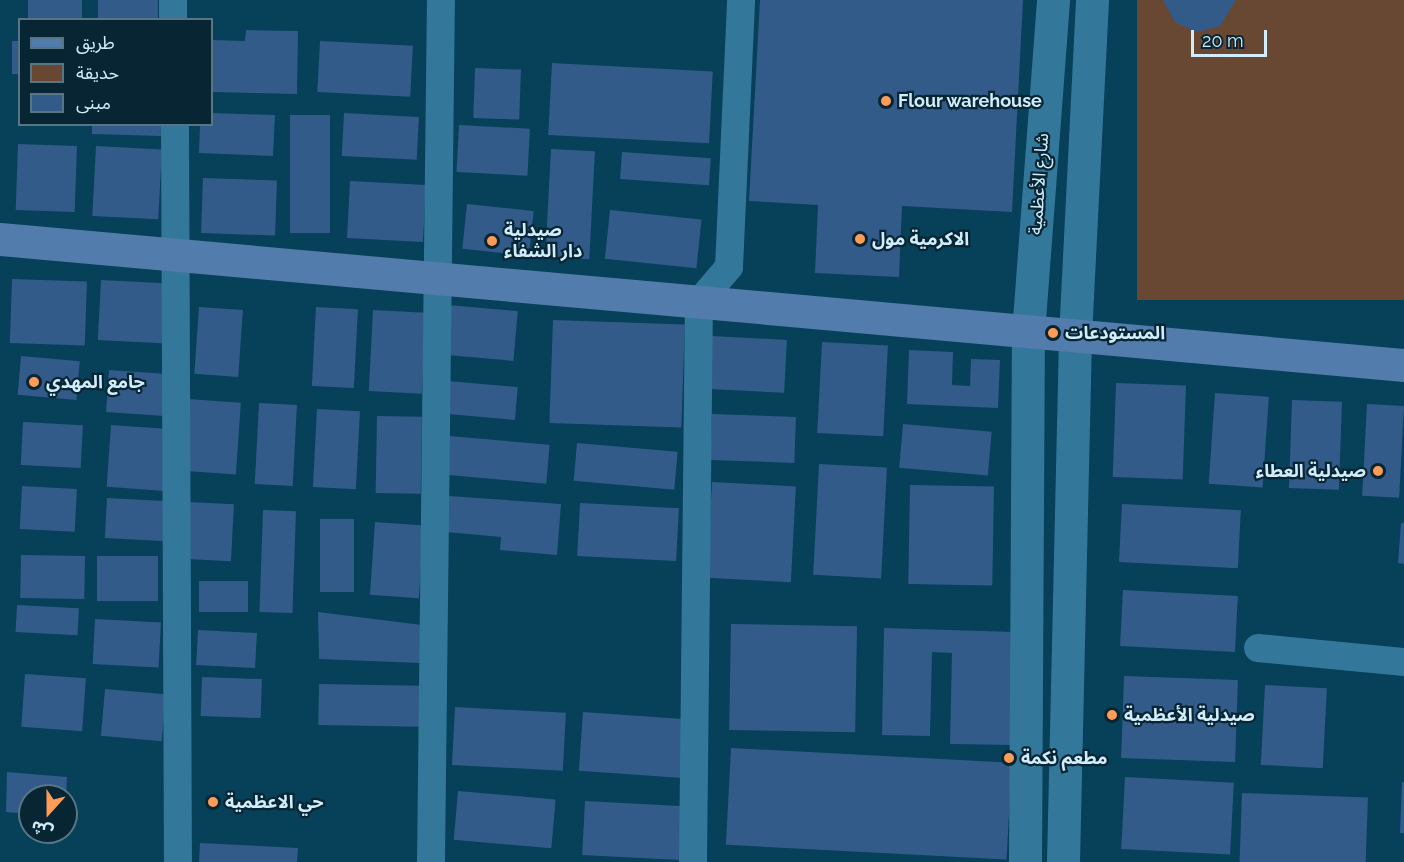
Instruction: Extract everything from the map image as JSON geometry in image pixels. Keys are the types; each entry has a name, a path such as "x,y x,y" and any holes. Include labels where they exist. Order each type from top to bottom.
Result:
{"main road":[{"path":"0,239 1404,365"}],"street":[{"path":"173,0 173,18"},
{"path":"431,862 441,0"},
{"path":"693,862 699,302 729,267 741,0"},
{"name":"شارع الأعظمية","path":"1025,862 1028,333 1053,0"},
{"path":"1063,862 1075,336 1092,0"},
{"path":"175,126 178,862"},
{"path":"1258,648 1404,662"}],"green space":[{"path":"1137,0 1404,0 1404,300 1137,300"}],"building":[{"path":"28,0 82,0 82,18 28,18"},
{"path":"98,0 158,0 158,18 98,18"},
{"name":"Flour warehouse","path":"760,0 1023,0 1012,212 902,206 899,277 815,273 818,205 749,201"},
{"path":"1163,0 1236,0 1220,26 1197,32 1175,22"},
{"path":"246,30 298,31 297,94 213,92 213,40 245,41"},
{"path":"12,41 18,41 18,74 12,74"},
{"path":"320,41 413,46 410,97 317,92"},
{"path":"552,63 713,71 709,143 548,135"},
{"path":"475,68 521,70 519,120 473,118"},
{"path":"213,113 275,115 273,156 199,153 200,126 213,126"},
{"path":"344,113 419,117 417,160 342,156"},
{"path":"290,115 330,115 330,233 290,233"},
{"path":"459,125 530,129 527,176 457,172"},
{"path":"92,126 161,126 161,136 92,134"},
{"path":"18,144 77,146 75,212 16,210"},
{"path":"96,146 162,149 158,219 92,216"},
{"path":"551,149 595,151 589,259 545,257"},
{"path":"622,152 711,158 709,185 620,179"},
{"path":"203,178 277,181 275,236 201,233"},
{"path":"350,181 426,185 423,242 347,238"},
{"path":"467,204 534,211 529,256 462,249"},
{"path":"610,210 701,220 696,268 605,259"},
{"path":"12,279 87,282 85,346 10,343"},
{"path":"101,280 170,284 167,344 98,340"},
{"path":"448,305 518,311 513,361 444,355"},
{"path":"199,307 243,310 238,377 194,374"},
{"path":"316,307 358,309 354,388 312,386"},
{"path":"373,310 426,313 422,394 369,391"},
{"path":"553,320 685,325 681,428 549,423"},
{"path":"712,336 787,340 784,393 709,389"},
{"path":"822,342 888,345 883,436 817,433"},
{"path":"909,350 953,352 952,385 970,386 971,359 1000,360 998,408 907,404"},
{"path":"21,356 80,361 76,400 18,395"},
{"path":"109,370 171,374 168,416 106,412"},
{"path":"448,381 518,387 515,420 445,414"},
{"path":"1116,383 1186,385 1183,479 1113,477"},
{"path":"1215,393 1269,397 1263,488 1209,484"},
{"path":"188,399 241,403 236,475 183,471"},
{"path":"1292,400 1342,402 1339,490 1289,488"},
{"path":"259,403 297,405 293,486 255,484"},
{"path":"1367,404 1404,406 1399,498 1362,496"},
{"path":"317,409 360,411 356,489 313,487"},
{"path":"712,414 796,417 794,463 710,460"},
{"path":"377,416 422,417 421,494 376,493"},
{"path":"23,422 83,425 81,468 21,465"},
{"path":"903,424 992,432 988,476 899,468"},
{"path":"111,425 169,429 165,491 107,487"},
{"path":"449,436 550,445 546,484 446,475"},
{"path":"577,443 678,452 674,490 574,481"},
{"path":"819,464 887,468 881,578 813,575"},
{"path":"712,482 796,486 791,582 707,578"},
{"path":"910,485 994,486 992,585 908,584"},
{"path":"22,486 77,489 75,532 20,529"},
{"path":"449,496 561,504 557,555 500,550 501,537 446,532"},
{"path":"107,498 169,501 167,541 105,538"},
{"path":"189,502 234,504 231,561 186,559"},
{"path":"580,503 679,508 676,561 577,556"},
{"path":"1122,504 1241,510 1238,568 1119,562"},
{"path":"263,510 296,511 292,613 259,612"},
{"path":"320,519 354,519 354,592 320,592"},
{"path":"375,522 424,525 419,598 370,595"},
{"path":"1401,523 1404,523 1404,564 1398,563"},
{"path":"21,555 85,556 84,599 20,598"},
{"path":"97,556 158,556 158,601 97,601"},
{"path":"199,581 248,581 248,612 199,612"},
{"path":"1123,590 1238,596 1235,652 1120,646"},
{"path":"17,605 79,608 78,635 16,632"},
{"path":"318,612 422,625 421,663 319,659"},
{"path":"95,619 161,622 159,667 93,664"},
{"path":"731,624 857,626 855,732 729,730"},
{"path":"884,628 1015,632 1012,745 950,744 952,653 932,652 930,736 882,735"},
{"path":"198,630 257,633 255,668 196,665"},
{"path":"25,674 86,678 82,731 21,727"},
{"path":"1124,676 1238,680 1235,762 1121,758"},
{"path":"202,677 262,679 261,718 201,716"},
{"path":"319,684 420,686 419,727 318,725"},
{"path":"1265,685 1327,688 1323,768 1261,765"},
{"path":"105,689 166,694 162,741 101,736"},
{"path":"455,707 566,713 563,771 452,765"},
{"path":"583,712 690,719 686,778 579,771"},
{"path":"731,748 1012,763 1007,860 726,845"},
{"path":"7,772 67,777 67,784 18,784 18,813 6,812"},
{"path":"1125,777 1234,783 1230,855 1121,849"},
{"path":"1402,782 1404,782 1404,833 1400,833"},
{"path":"458,791 556,800 551,848 454,840"},
{"path":"1242,793 1368,797 1366,862 1240,862"},
{"path":"585,801 684,806 681,860 582,855"},
{"path":"200,843 298,848 297,862 199,862"}],"place":[{"name":"Flour warehouse","path":"886,101"},
{"name":"الاكرمية مول","path":"860,239"},
{"name":"صيدلية دار الشفاء","path":"492,241"},
{"name":"المستودعات","path":"1053,333"},
{"name":"جامع المهدي","path":"34,382"},
{"name":"صيدلية العطاء","path":"1378,471"},
{"name":"صيدلية الأعظمية","path":"1112,715"},
{"name":"مطعم نكمة","path":"1009,758"},
{"name":"حي الاعظمية","path":"213,802"}]}
